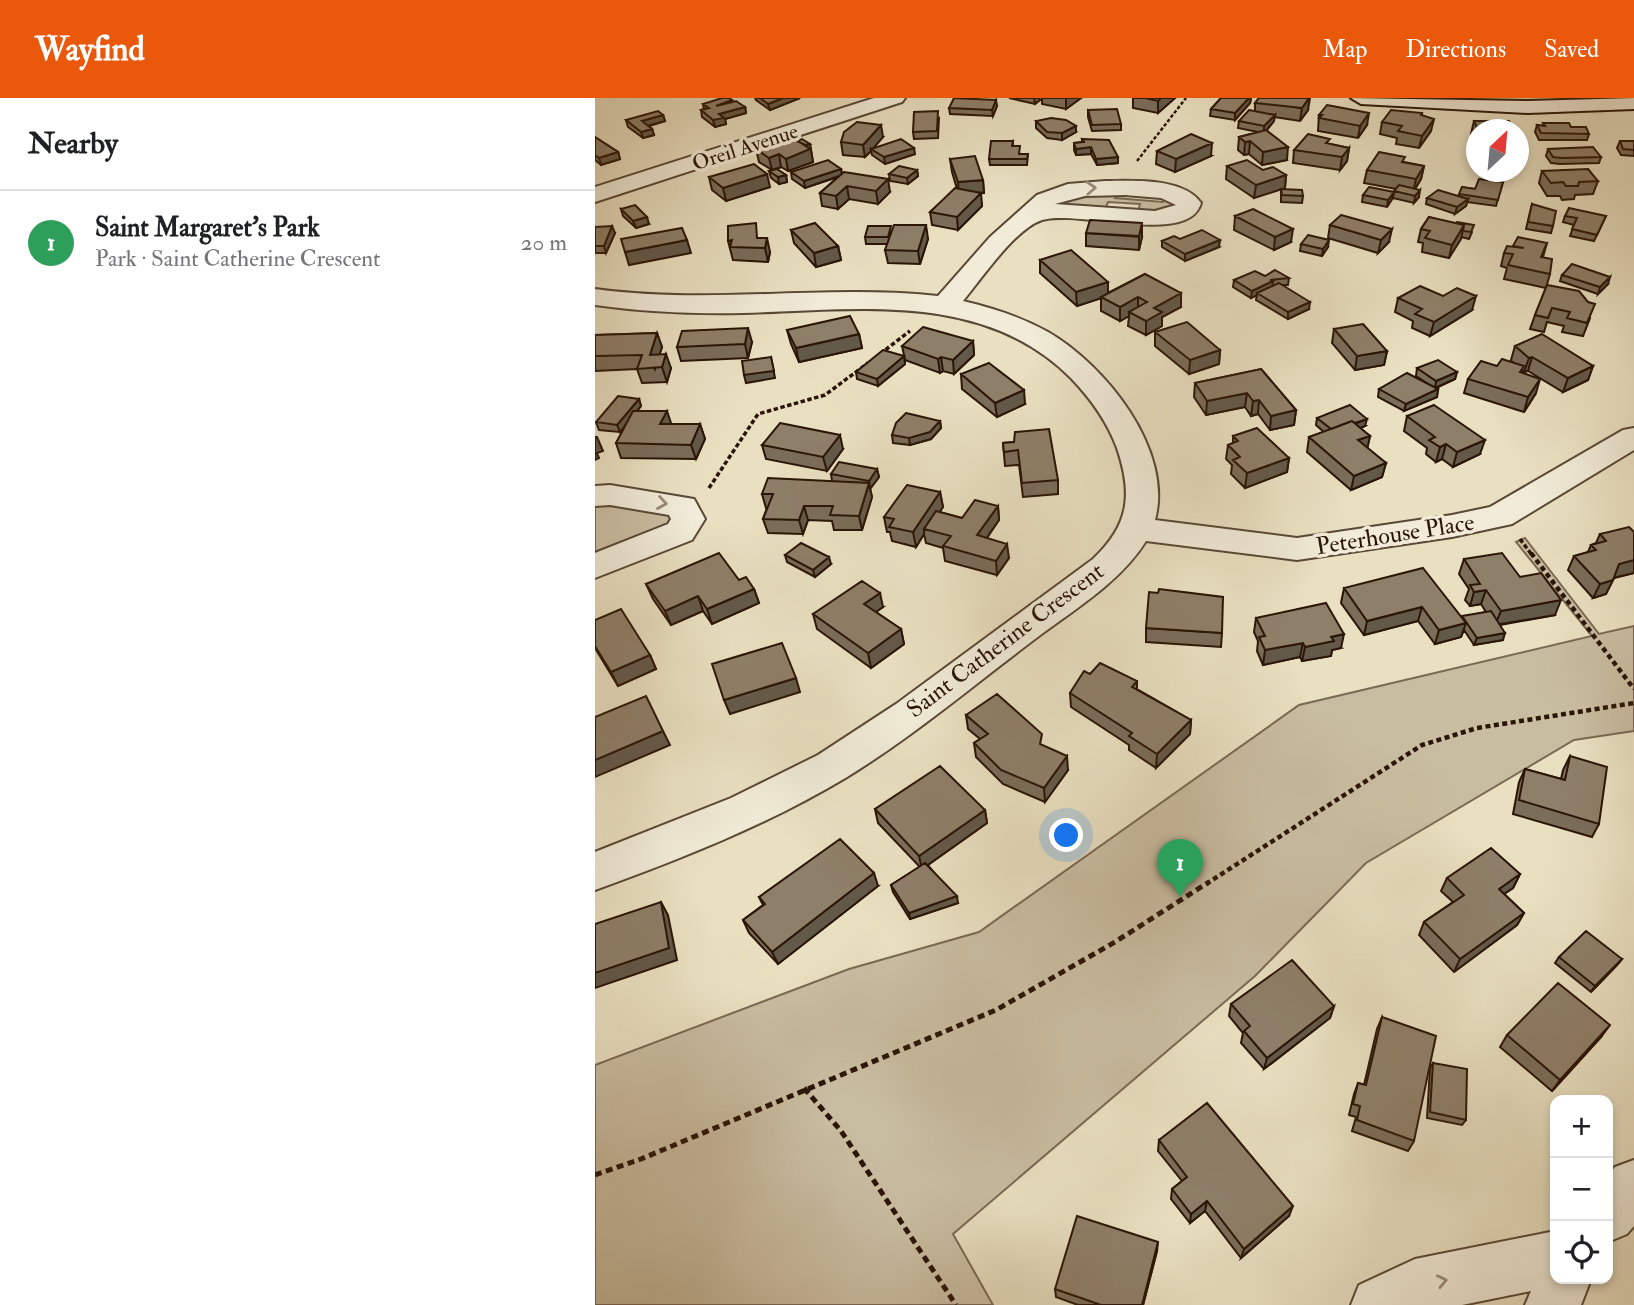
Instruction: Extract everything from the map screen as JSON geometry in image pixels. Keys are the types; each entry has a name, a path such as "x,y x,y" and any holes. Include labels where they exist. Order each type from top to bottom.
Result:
{"street":[{"name":"Oreil Avenue","path":"595,195 895,98"},
{"path":"1361,98 1480,107 1634,103"},
{"path":"945,305 1007,236 1033,215 1039,205 1054,195 1096,187 1173,194 1189,203 1188,210 1165,218 1069,211 1033,215"},
{"path":"595,297 689,306 887,300 945,305 981,313 1028,333 1063,353 1099,390 1124,426 1139,473 1136,529"},
{"name":"Peterhouse Place","path":"1136,529 1297,549 1452,526 1500,516 1634,437"},
{"path":"595,496 610,495 682,506 688,519 680,532 595,566"},
{"name":"Saint Catherine Crescent","path":"595,871 763,802 831,766 878,736 1088,581 1120,550 1136,529"},
{"path":"1613,1209 1634,1186"},
{"path":"1379,1305 1415,1287 1550,1259"},
{"path":"1553,1305 1561,1284"}],"path":[{"path":"1130,171 1186,98"},
{"path":"879,355 911,330"},
{"path":"706,492 758,414 825,395 868,363"},
{"path":"1514,532 1634,689"},
{"path":"595,1175 641,1159 804,1088 996,1010 1115,942 1422,745 1477,727 1634,703"},
{"path":"804,1088 841,1130 956,1305"}],"shaded area":[{"path":"1117,193 1115,198 1163,202 1165,197 1181,203 1173,212 1138,212 1140,204 1108,202 1105,209 1062,208 1049,202 1056,198"},
{"path":"611,502 672,515 670,524 595,560 595,506"},
{"path":"1525,538 1599,634 1634,626 1634,731 1574,740 1366,863 1255,976 953,1234 993,1305 595,1305 595,1065 849,969 979,932 1299,705 1592,636 1516,542"}],"building":[{"path":"722,98 732,100 716,106 736,101 745,107 719,114 724,118 713,120 701,110 709,108 703,104"},
{"path":"760,98 783,98 768,104"},
{"path":"954,98 996,100 992,110 949,108"},
{"path":"1221,98 1249,98 1235,113 1211,109"},
{"path":"1259,98 1309,98 1302,108 1255,103"},
{"path":"1327,105 1369,113 1360,126 1319,118"},
{"path":"1117,109 1121,124 1092,125 1088,110"},
{"path":"1249,110 1275,115 1264,126 1239,121"},
{"path":"1391,110 1422,113 1421,115 1434,119 1422,136 1398,131 1402,126 1382,122"},
{"path":"658,111 663,115 642,121 652,129 641,132 626,120"},
{"path":"938,111 937,131 913,132 914,112"},
{"path":"1051,118 1066,120 1076,126 1062,133 1047,132 1036,121"},
{"path":"857,122 881,125 863,145 841,142 844,132"},
{"path":"1543,123 1569,123 1571,127 1586,127 1589,134 1541,133 1537,125 1545,126"},
{"path":"1266,130 1288,147 1263,152 1250,141 1245,142 1239,137"},
{"path":"1191,134 1212,143 1176,159 1157,151"},
{"path":"1308,134 1330,139 1326,143 1349,148 1342,157 1294,150"},
{"path":"595,137 618,152 599,158 595,155"},
{"path":"792,137 810,149 786,159 779,154 769,158 756,149"},
{"path":"802,139 810,144 797,141"},
{"path":"901,139 914,148 884,157 871,149"},
{"path":"1082,139 1109,140 1118,157 1096,159 1091,147 1076,149 1074,143 1084,142"},
{"path":"991,141 1013,141 1012,146 1020,146 1019,154 1028,154 1027,159 989,159"},
{"path":"1620,141 1634,141 1634,150 1623,149"},
{"path":"1593,147 1601,157 1553,157 1548,149"},
{"path":"1379,152 1405,157 1402,162 1424,166 1416,179 1367,170"},
{"path":"975,156 983,180 958,182 950,159"},
{"path":"828,160 841,169 804,181 791,172"},
{"path":"1247,160 1263,170 1273,167 1286,175 1256,185 1227,166"},
{"path":"754,164 767,174 723,188 709,177"},
{"path":"899,166 917,170 907,178 889,174"},
{"path":"777,169 786,175 778,177 769,171"},
{"path":"1588,169 1598,181 1579,182 1578,186 1566,186 1563,182 1551,183 1542,171"},
{"path":"844,172 888,179 876,191 847,186 836,196 820,193"},
{"path":"1478,182 1503,182 1498,200 1459,194 1462,187 1475,189"},
{"path":"1399,185 1420,190 1415,196 1394,191"},
{"path":"1369,187 1394,192 1388,200 1363,195"},
{"path":"955,188 981,193 957,217 930,212"},
{"path":"1281,189 1302,190 1303,196 1282,195"},
{"path":"1438,190 1468,199 1457,207 1427,198"},
{"path":"1532,204 1556,211 1553,226 1528,222"},
{"path":"635,205 647,217 633,221 621,209"},
{"path":"1569,208 1606,216 1597,235 1572,229 1577,218 1565,216"},
{"path":"1253,209 1293,229 1275,237 1235,216"},
{"path":"1341,215 1392,229 1381,240 1330,225"},
{"path":"1429,217 1464,225 1452,245 1425,238 1430,231 1421,229"},
{"path":"1090,220 1142,223 1139,236 1086,233"},
{"path":"1457,222 1474,225 1471,232 1463,231 1464,225"},
{"path":"756,223 757,238 767,238 765,248 730,247 732,240 728,241 728,226"},
{"path":"815,223 838,246 814,253 791,230"},
{"path":"894,225 926,225 918,251 885,250"},
{"path":"612,226 604,246 595,246 595,227"},
{"path":"868,226 891,226 888,237 865,237"},
{"path":"682,228 687,240 625,252 621,239"},
{"path":"1202,230 1220,240 1185,254 1162,241 1174,236 1180,239"},
{"path":"1308,235 1329,240 1323,249 1301,244"},
{"path":"1518,237 1547,243 1541,257 1552,259 1550,274 1508,265 1513,254 1504,253 1507,246 1524,248 1513,246"},
{"path":"1071,250 1108,282 1076,292 1040,260"},
{"path":"1572,264 1610,277 1600,287 1562,275"},
{"path":"1275,270 1289,278 1270,280 1273,281 1252,291 1234,280 1255,271 1265,276"},
{"path":"1145,274 1181,293 1154,308 1162,312 1146,321 1129,312 1147,302 1138,297 1120,307 1101,297"},
{"path":"1279,283 1310,302 1288,312 1257,293"},
{"path":"1547,285 1579,291 1588,302 1595,304 1587,323 1567,318 1570,312 1552,308 1548,318 1535,315"},
{"path":"1420,286 1443,296 1457,288 1476,296 1434,322 1415,314 1422,309 1398,298"},
{"path":"850,316 859,334 796,348 787,330"},
{"path":"1187,322 1220,350 1190,360 1155,332"},
{"path":"1363,324 1387,351 1357,356 1334,329"},
{"path":"923,327 973,341 953,360 941,357 938,359 902,346"},
{"path":"748,328 745,344 677,347 682,331"},
{"path":"657,333 650,355 666,354 662,367 637,369 642,355 595,356 595,335"},
{"path":"1542,334 1593,366 1568,378 1532,357 1529,358 1515,346"},
{"path":"883,350 904,356 877,379 856,372"},
{"path":"771,357 774,371 744,375 742,361"},
{"path":"1502,359 1524,366 1520,372 1540,379 1528,397 1468,379 1481,361 1497,366"},
{"path":"1438,360 1457,372 1436,381 1417,368"},
{"path":"989,363 1024,390 995,403 961,374"},
{"path":"1261,369 1296,410 1271,416 1259,400 1253,401 1247,393 1207,401 1195,383"},
{"path":"1407,373 1438,389 1406,404 1379,389"},
{"path":"618,396 639,399 617,425 596,422"},
{"path":"1350,405 1367,419 1331,429 1317,418"},
{"path":"1434,405 1485,440 1457,452 1446,444 1440,447 1429,440 1435,437 1407,416"},
{"path":"633,411 667,411 660,424 700,424 691,445 616,443"},
{"path":"906,413 940,421 930,432 909,438 892,435 896,423"},
{"path":"1352,421 1370,436 1358,440 1386,463 1354,476 1309,437"},
{"path":"780,423 840,435 823,457 762,445"},
{"path":"1257,428 1289,458 1247,473 1233,460 1240,457 1228,445 1238,441 1233,436"},
{"path":"1049,429 1058,480 1022,483 1018,450 1004,452 1003,443 1014,442 1015,432"},
{"path":"839,462 877,469 869,481 831,474"},
{"path":"768,478 869,483 859,516 830,515 833,506 804,506 799,520 763,519 773,494 762,494"},
{"path":"907,485 940,492 913,532 889,527 894,519 884,517"},
{"path":"975,500 998,506 977,535 1007,544 996,561 943,546 951,536 924,529 936,511 962,518"},
{"path":"1629,527 1634,532 1634,560 1619,564 1613,580 1600,584 1574,556 1596,550 1591,545 1606,541 1600,534"},
{"path":"801,543 829,557 813,570 785,555"},
{"path":"719,553 739,580 746,577 754,589 707,609 698,596 665,611 646,584"},
{"path":"1502,553 1520,577 1541,573 1561,600 1501,611 1486,590 1474,592 1470,585 1480,584 1464,559"},
{"path":"1423,568 1466,623 1439,630 1422,607 1367,621 1344,588"},
{"path":"862,581 880,593 864,604 901,629 868,653 813,614"},
{"path":"1159,589 1223,597 1222,633 1146,628 1149,592 1158,593"},
{"path":"1326,603 1344,634 1331,637 1334,641 1305,647 1303,643 1265,650 1259,637 1265,636 1256,618"},
{"path":"621,609 650,655 611,672 595,646 595,620"},
{"path":"1491,611 1505,633 1477,638 1462,616"},
{"path":"782,643 796,678 724,700 712,664"},
{"path":"1100,663 1137,681 1132,687 1191,720 1157,754 1129,736 1132,733 1070,693 1084,671 1090,674"},
{"path":"997,694 1042,734 1040,744 1067,756 1044,788 1001,770 974,743 988,734 966,715"},
{"path":"646,696 663,731 595,760 595,717"},
{"path":"1570,756 1607,767 1599,824 1519,800 1525,769 1565,780"},
{"path":"940,766 985,810 919,856 875,809"},
{"path":"840,839 874,873 772,952 743,920 765,904 759,897"},
{"path":"1491,848 1520,874 1499,889 1524,913 1460,959 1424,922 1464,895 1447,878"},
{"path":"925,863 957,896 909,913 891,885"},
{"path":"661,902 669,948 595,973 595,924"},
{"path":"1586,931 1622,959 1595,986 1559,957"},
{"path":"1292,960 1334,1006 1267,1058 1244,1031 1250,1026 1231,1004"},
{"path":"1558,983 1610,1025 1560,1080 1507,1035"},
{"path":"1382,1017 1436,1036 1414,1141 1357,1120 1360,1106 1353,1104 1358,1083 1366,1085"},
{"path":"1433,1063 1467,1069 1466,1120 1430,1112"},
{"path":"1207,1103 1293,1206 1244,1249 1207,1201 1191,1214 1172,1189 1187,1177 1159,1140"},
{"path":"1077,1216 1158,1242 1142,1305 1101,1305 1055,1289"}],"place":[{"name":"Saint Margaret's Park","path":"1180,897"}]}
